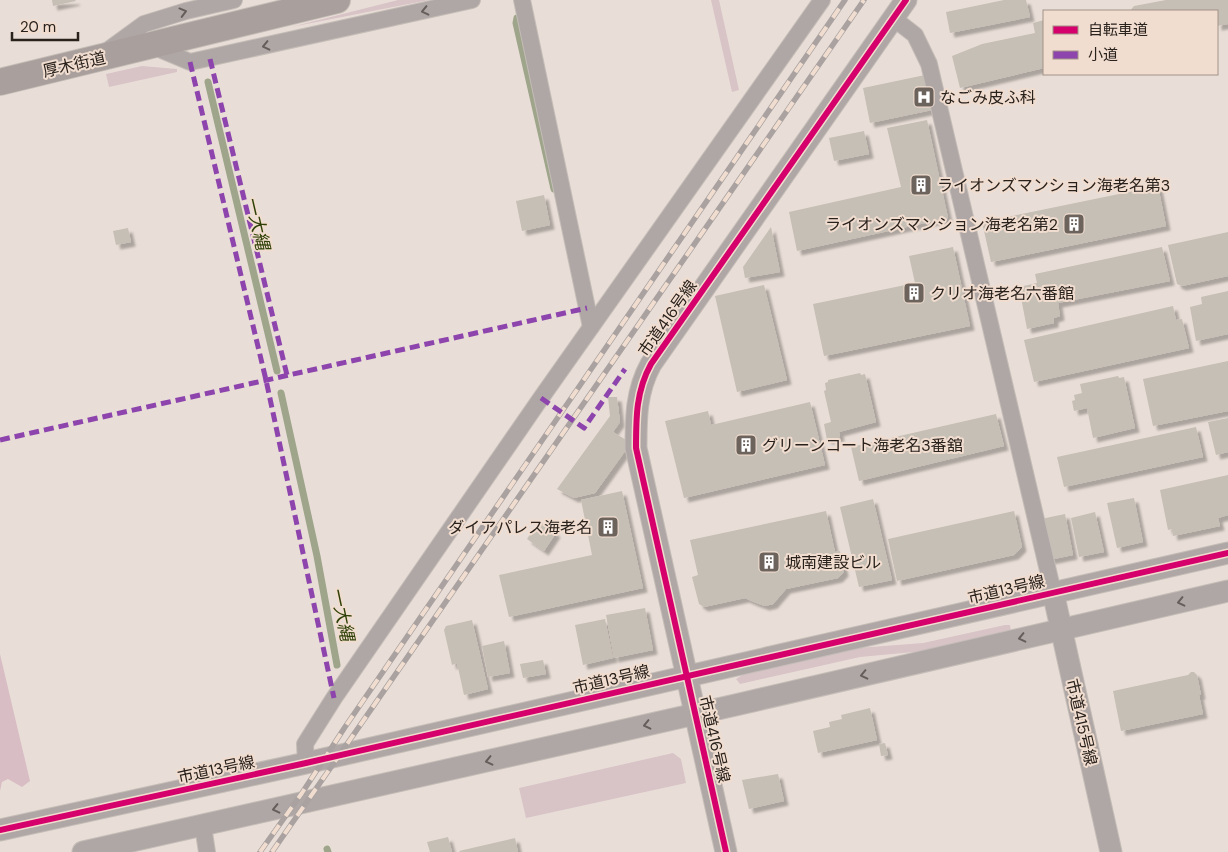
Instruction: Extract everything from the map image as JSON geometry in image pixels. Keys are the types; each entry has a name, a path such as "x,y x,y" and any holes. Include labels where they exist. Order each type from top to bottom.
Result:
{"main road":[{"name":"厚木街道","path":"0,82 152,46 235,13 337,0"}],"street":[{"path":"152,46 190,62 472,0"},
{"path":"522,0 591,327"},
{"path":"306,763 305,744 334,698 540,398 822,0"},
{"name":"市道416号線","path":"726,852 636,448 636,415 644,378 651,364 906,0"},
{"path":"95,60 144,24 186,11 235,13"},
{"path":"894,18 915,35 929,64 1053,592"},
{"name":"市道13号線","path":"0,830 306,763 1228,552"},
{"path":"83,852 695,714 1228,590"},
{"name":"市道415号線","path":"1053,592 1111,852"},
{"path":"203,826 207,852"}],"shaded area":[{"path":"398,0 429,0 291,27"},
{"path":"711,0 719,0 739,90 732,92"},
{"path":"142,66 177,69 177,72 109,87 106,74"},
{"path":"1010,625 1011,631 925,651 860,657 740,684 736,679 744,674 858,648 923,643"},
{"path":"0,654 30,781 22,787 8,779 2,782 0,791"},
{"path":"673,753 681,759 686,783 526,818 519,788"}],"building":[{"path":"52,0 75,0 76,1 53,6"},
{"path":"1004,0 1026,0 1030,17 950,33 946,12"},
{"path":"1166,0 1228,0 1228,24 1218,26 1218,10 1131,10 1134,6"},
{"path":"1043,20 1043,68 960,88 952,56 982,44 1035,33 1033,23"},
{"path":"925,75 932,110 870,123 863,88"},
{"name":"ライオンズマンション海老名第3","path":"927,120 948,218 797,251 789,212 901,187 887,128"},
{"path":"864,131 869,154 834,161 829,138"},
{"name":"ライオンズマンション海老名第2","path":"1158,186 1166,226 991,262 982,222"},
{"path":"544,195 550,225 522,231 516,201"},
{"path":"771,227 780,272 745,278 743,267"},
{"path":"128,228 131,242 116,245 113,231"},
{"path":"1228,232 1228,276 1182,286 1177,284 1168,245"},
{"name":"クリオ海老名六番館","path":"953,247 970,326 824,356 813,304 915,283 909,256"},
{"path":"1162,247 1170,281 1058,303 1060,316 1054,318 1054,323 1027,329 1019,287 1037,283 1035,274"},
{"path":"764,285 787,380 737,392 715,296"},
{"path":"1228,291 1228,334 1196,341 1190,307 1202,304 1201,297"},
{"path":"1173,306 1176,320 1182,319 1189,348 1034,382 1024,340"},
{"path":"1228,361 1228,411 1153,426 1143,379"},
{"path":"860,373 861,375 865,374 876,422 839,432 840,437 827,440 824,424 831,422 824,391 826,390 825,383 828,380"},
{"path":"1118,376 1119,378 1124,377 1135,428 1093,438 1087,408 1074,411 1072,401 1075,400 1074,395 1082,393 1080,384"},
{"path":"608,397 617,397 620,422 613,432 631,443 595,493 574,498 557,489 610,416"},
{"name":"グリーンコート海老名3番舘","path":"810,402 825,465 684,498 665,421 708,411 711,425"},
{"path":"996,414 1004,446 859,481 851,447"},
{"path":"1228,418 1228,452 1216,455 1208,422"},
{"path":"1196,427 1203,457 1064,487 1057,457"},
{"path":"1228,475 1228,515 1218,518 1220,526 1173,536 1172,529 1168,530 1160,490"},
{"name":"ダイアパレス海老名","path":"622,491 643,588 509,617 499,575 592,555 581,500"},
{"path":"1134,498 1143,542 1117,548 1107,503"},
{"path":"873,499 892,580 859,587 840,507"},
{"name":"城南建設ビル","path":"826,511 835,552 840,551 844,572 838,578 786,589 773,604 765,606 745,598 704,607 699,604 692,577 698,575 690,540"},
{"path":"1014,511 1022,547 1014,555 897,581 888,539"},
{"path":"1095,512 1104,552 1079,557 1071,518"},
{"path":"1065,514 1073,555 1049,560 1041,519"},
{"path":"539,521 556,533 544,551 527,539"},
{"path":"645,608 653,650 614,658 606,615"},
{"path":"605,619 613,658 583,665 575,625"},
{"path":"472,620 488,689 464,695 457,663 452,665 444,630 446,626"},
{"path":"504,641 510,673 488,677 482,646"},
{"path":"543,660 546,674 523,678 520,664"},
{"path":"1191,672 1197,675 1203,714 1121,731 1113,691 1188,675"},
{"path":"870,708 877,740 818,753 813,731 830,727 829,722 842,719 841,715"},
{"path":"885,743 888,755 881,756 879,744"},
{"path":"778,774 784,801 749,809 742,780"},
{"path":"448,837 452,852 430,852 427,842"},
{"path":"515,838 518,852 459,851"}],"waterway":[{"path":"517,18 516,23 554,189"},
{"name":"一大縄","path":"208,82 277,371"},
{"name":"一大縄","path":"281,393 317,556 337,665"}],"railway":[{"path":"260,852 845,0"},
{"path":"272,852 864,0"}],"marked path":[{"path":"210,59 287,375"},
{"path":"190,62 266,380 334,698"},
{"path":"0,440 587,308"},
{"path":"541,398 584,428 625,369"}],"cycle path":[{"path":"726,852 636,448 637,415 642,384 651,364 906,0"},
{"path":"0,830 306,763 1228,553"}],"place":[{"name":"なごみ皮ふ科","path":"924,97"},
{"name":"ライオンズマンション海老名第3","path":"921,185"},
{"name":"ライオンズマンション海老名第2","path":"1074,224"},
{"name":"クリオ海老名六番館","path":"914,293"},
{"name":"グリーンコート海老名3番舘","path":"746,445"},
{"name":"ダイアパレス海老名","path":"608,527"},
{"name":"城南建設ビル","path":"769,562"}]}
